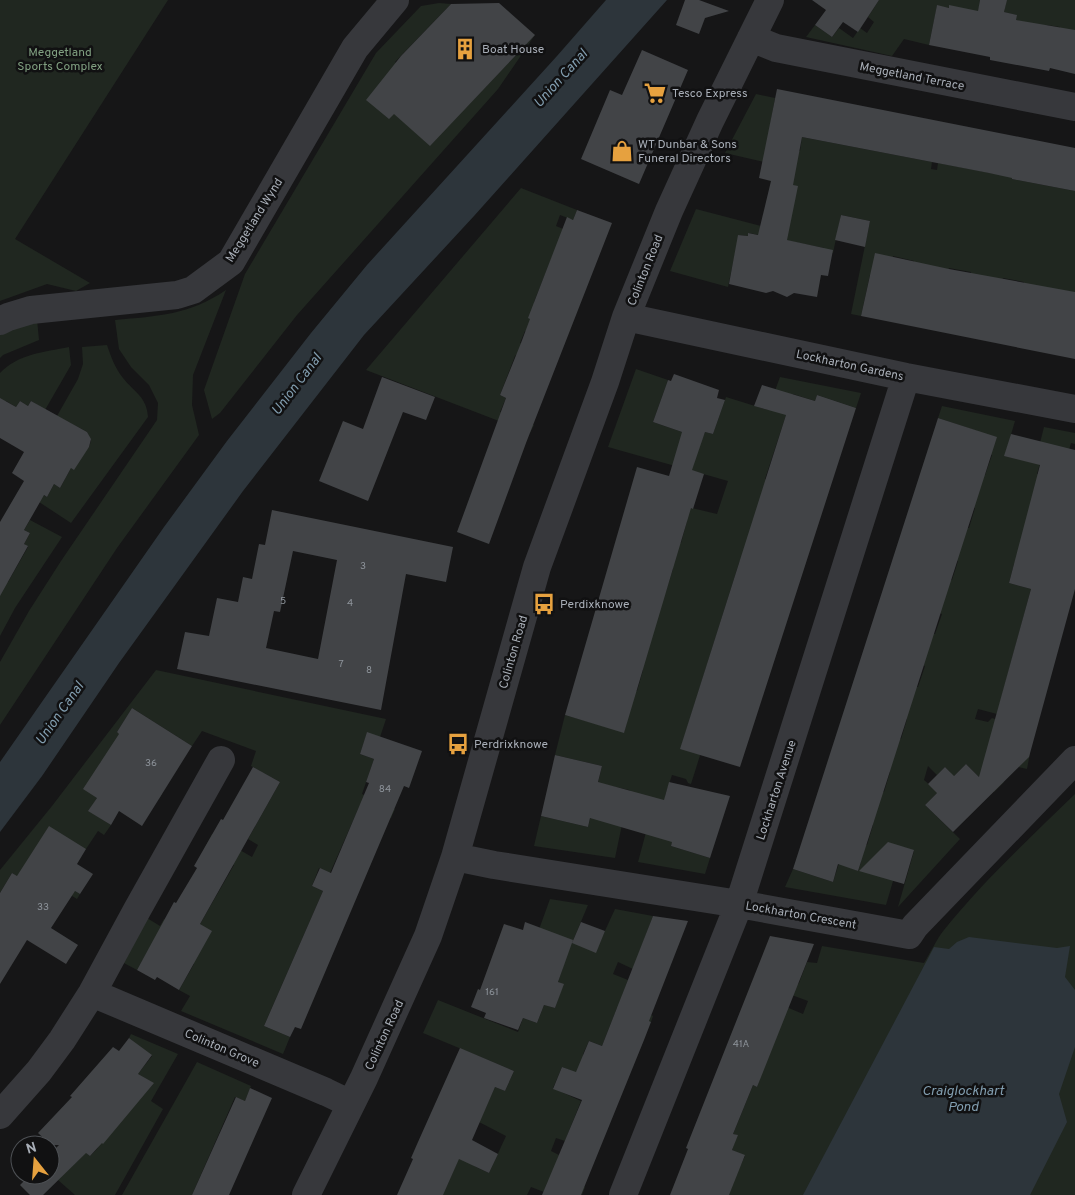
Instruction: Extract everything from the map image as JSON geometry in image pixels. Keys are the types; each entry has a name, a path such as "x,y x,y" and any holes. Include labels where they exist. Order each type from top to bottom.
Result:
{"street":[{"name":"Meggetland Wynd","path":"0,321 31,310 177,295 193,290 231,262 355,48 395,0"},
{"name":"Colinton Road","path":"306,1195 391,1021 428,936 455,857 537,567 605,382 626,317 668,211 770,0"},
{"name":"Meggetland Terrace","path":"751,38 786,50 1075,107"},
{"name":"Lockharton Gardens","path":"626,317 906,377 1075,409"},
{"name":"Lockharton Avenue","path":"623,1195 739,904 906,377"},
{"path":"0,1115 39,1071 62,1040 92,993 221,760"},
{"name":"Lockharton Crescent","path":"455,857 494,865 739,904 909,935 915,926 1075,760"},
{"name":"Colinton Grove","path":"92,993 351,1104"}],"green space":[{"name":"Meggetland Sports Complex","path":"0,0 168,0 15,239 90,283 76,291 47,284 0,301"},
{"path":"879,0 980,0 978,14 950,6 949,8 937,6 929,45 904,39 892,56 806,37 815,25 832,37 839,28 853,38 860,28 867,33 874,22 868,17"},
{"path":"999,0 1075,0 1075,33 1060,30 1060,27 1047,25 1046,27 1015,20 1016,15 1004,12 1006,2"},
{"path":"439,3 451,4 395,62 454,120 535,35 498,89 297,315 220,413 212,419 204,390 245,274 376,53 421,6"},
{"path":"756,94 775,98 769,131 786,148 800,151 802,137 932,162 931,169 937,170 938,163 1001,175 1018,146 1012,179 1075,191 1075,292 1019,304 1024,282 1003,278 998,300 966,294 971,272 949,268 945,289 910,282 914,261 893,256 889,278 870,275 861,316 851,314 870,221 841,215 833,253 824,251 824,248 749,233 748,236 739,235 728,287 670,271 696,209 761,226 779,182 782,166 725,153"},
{"path":"521,188 577,210 573,220 560,215 556,226 568,231 552,257 534,302 540,309 530,333 525,331 520,343 526,345 515,356 500,395 506,398 500,412 534,425 530,433 366,370"},
{"path":"226,290 193,375 192,405 199,435 117,548 0,725 0,662 29,611 61,561 157,420 158,403 149,385 131,367 119,349 115,320 173,313 199,305"},
{"path":"37,319 39,340 0,358 0,333"},
{"path":"107,345 120,374 143,400 148,417 71,523 36,500 40,493 47,497 54,484 60,488 71,468 89,447 91,441 87,432 57,416 78,379 83,364 82,347"},
{"path":"69,347 71,365 45,410 31,401 28,406 20,401 16,407 6,401 0,410 0,373 23,358 41,352"},
{"path":"636,369 668,380 653,422 702,439 705,432 713,434 726,397 768,410 780,377 861,393 856,408 817,395 815,401 793,394 765,479 777,483 739,563 682,744 696,748 703,746 691,784 686,779 672,775 665,796 679,800 677,827 671,846 710,858 705,874 638,862 652,810 629,790 602,784 597,787 602,766 555,755 565,715 624,732 627,722 615,718 624,688 637,691 643,670 630,666 666,591 673,569 668,540 681,543 687,521 675,504 717,514 728,481 608,447"},
{"path":"942,406 1015,421 1005,455 1035,463 1044,427 1075,433 1075,444 1071,443 1066,461 1042,456 1037,474 1060,481 1014,564 1009,583 1031,589 997,714 978,709 975,719 988,722 992,718 995,719 1030,753 1027,769 996,762 990,769 1004,782 994,792 966,764 952,778 950,772 945,767 937,775 928,766 924,780 938,792 925,805 960,839 898,907 914,851 903,847 886,905 785,887 793,869 833,882 839,863 858,871 861,862 841,855 853,840 867,845 873,825 861,821 871,788 884,792 890,772 877,768 888,735 901,739 907,719 894,715 905,683 918,687 925,666 911,661 921,629 935,634 942,614 927,609 938,576 952,580 958,561 944,556 955,524 969,528 975,508 961,503 971,471 985,475 992,455 978,450 977,431 938,418"},
{"path":"30,520 62,537 15,608 0,636 0,583 8,582 28,547 24,544 30,533 24,530"},
{"path":"156,670 386,719 380,737 367,733 360,754 374,759 362,794 395,809 391,818 360,805 330,873 319,868 312,886 323,891 264,1026 290,1037 283,1054 181,1011 190,996 179,990 194,964 153,942 137,970 122,962 147,918 160,926 164,919 205,942 200,924 234,865 204,849 212,834 252,857 258,845 248,839 280,782 251,766 256,751 202,731 192,746 132,708 117,732 131,742 162,794 159,799 100,762 97,798 89,811 111,825 104,835 98,831 86,849 40,869 80,894 77,899 56,886 49,897 12,873 0,893 0,870 52,806"},
{"path":"1075,794 1075,1195 726,1195 745,1156 732,1150 737,1135 733,1134 753,1085 757,1087 784,1006 803,1014 808,1001 789,994 799,983 807,962 817,963 822,946 924,963 941,934 975,894"},
{"path":"593,807 624,815 615,858 534,846 541,816 588,827"},
{"path":"550,899 588,905 572,943 598,946 615,909 653,916 633,969 618,962 613,974 628,980 622,996 653,1016 651,1022 617,1008 602,1046 589,1041 583,1054 590,1078 562,1067 553,1088 581,1101 565,1141 556,1138 551,1151 559,1155 552,1174 585,1187 582,1195 548,1181 544,1192 531,1187 527,1195 423,1195 429,1184 445,1190 460,1156 489,1173 506,1136 479,1122 495,1087 505,1091 514,1071 423,1033 438,1000 518,1032 523,1018 537,1023 544,1005 555,1008 563,985 558,982 563,967 537,935"},
{"path":"131,1034 178,1054 151,1101 163,1109 115,1195 75,1195 60,1182 60,1177 81,1148 90,1156 97,1149 133,1080 152,1056 129,1038"},
{"path":"197,1062 251,1086 245,1101 235,1097 192,1195 122,1195"}],"water":[{"name":"Union Canal","path":"606,0 667,0 474,216 364,335 243,491 119,663 42,776 0,832 0,762 164,527 227,441 367,265"},
{"name":"Craiglockhart Pond","path":"969,937 1057,948 1070,946 1065,977 1075,990 1075,1047 1059,1094 1067,1122 1030,1195 803,1195 934,947 949,949 957,942"}],"building":[{"path":"685,0 699,0 729,11 705,18 699,34 676,25"},
{"path":"812,0 879,0 858,32 843,22 832,37 815,25 826,10"},
{"path":"980,0 1007,0 1004,12 1017,15 1016,20 1075,30 1075,74 1050,68 1049,71 990,60 990,57 929,45 937,5 949,8 949,5 978,11"},
{"name":"Boat House","path":"499,3 535,35 430,146 394,114 389,119 366,100 401,56 451,4"},
{"path":"642,50 688,70 639,184 581,159 610,90 622,95"},
{"path":"777,89 1075,148 1075,191 802,137 793,185 798,186 787,240 833,250 828,276 821,275 817,297 794,293 787,297 773,291 766,293 729,284 738,235 748,236 748,233 758,235 771,181 759,178"},
{"path":"577,210 612,223 526,443 489,544 457,532 506,398 500,395 530,319 528,318 567,217 573,220"},
{"path":"841,215 870,221 865,247 835,240"},
{"path":"875,253 949,269 1075,292 1075,359 861,316"},
{"path":"674,374 719,390 717,398 725,400 713,434 705,432 692,470 704,474 693,509 691,508 624,733 565,715 637,467 669,476 682,432 653,422 668,380 671,381"},
{"path":"382,377 435,397 426,420 403,412 368,501 319,481 343,421 363,429"},
{"path":"762,385 815,401 817,395 856,408 740,767 680,749 786,415 754,406"},
{"path":"0,398 16,407 20,401 28,406 31,401 87,432 91,439 89,447 74,470 71,468 60,488 54,484 47,497 44,495 24,530 30,533 24,544 28,546 0,596 0,522 24,481 12,473 24,452 0,438"},
{"path":"938,418 997,437 858,871 838,864 833,882 793,869"},
{"path":"1011,434 1075,450 1075,589 1029,757 953,832 925,805 937,793 928,784 945,767 954,776 966,764 979,777 1031,589 1009,583 1040,465 1004,456"},
{"path":"272,510 453,547 446,582 406,574 381,710 177,669 185,632 209,636 217,598 238,602 243,577 252,579 259,544 265,545","holes":["293,551 337,560 318,659 266,648 274,611 280,612"]},
{"path":"132,708 192,746 142,826 119,811 111,825 88,811 97,798 83,789 119,734 117,732"},
{"path":"367,732 422,751 409,788 404,786 301,1029 295,1027 290,1037 264,1026 323,891 312,886 320,868 331,873 369,783 366,782 374,759 360,754"},
{"path":"555,755 602,766 598,782 664,800 669,782 730,796 710,858 671,846 672,842 590,818 588,827 541,816"},
{"path":"253,767 280,782 200,924 212,931 179,990 157,977 155,980 137,970 174,902 176,903 197,868 194,866"},
{"path":"49,826 86,849 77,864 93,874 80,894 75,891 51,928 78,945 66,964 27,940 0,984 0,893 12,873 17,876"},
{"path":"888,842 914,850 904,884 859,871"},
{"path":"653,916 688,921 649,1021 651,1022 644,1040 581,1195 542,1195 582,1100 553,1089 562,1067 576,1072 589,1041 602,1046"},
{"path":"525,922 573,940 558,982 564,984 555,1008 544,1005 537,1023 523,1018 518,1030 484,1018 486,1013 471,1007 478,989 480,990 504,924 523,930"},
{"path":"581,922 605,931 596,953 572,943"},
{"path":"770,936 814,944 757,1087 753,1085 733,1134 738,1135 732,1150 745,1155 729,1195 670,1195 688,1149 686,1148"},
{"path":"129,1038 152,1055 138,1074 154,1083 103,1144 90,1156 86,1153 60,1178 60,1135 40,1135 38,1133 72,1097 70,1096 113,1047 119,1051"},
{"path":"460,1048 514,1071 505,1091 495,1087 472,1140 498,1154 489,1173 459,1159 443,1195 397,1195 413,1159 411,1158"},
{"path":"250,1088 272,1098 229,1195 192,1195 236,1097 245,1101"},
{"path":"20,1185 53,1185 43,1195 30,1195"}],"place":[{"name":"Boat House","path":"465,49"},
{"name":"Tesco Express","path":"655,93"},
{"name":"WT Dunbar & Sons Funeral Directors","path":"622,151"},
{"name":"Perdixknowe","path":"544,604"},
{"name":"Perdrixknowe","path":"458,744"}]}
